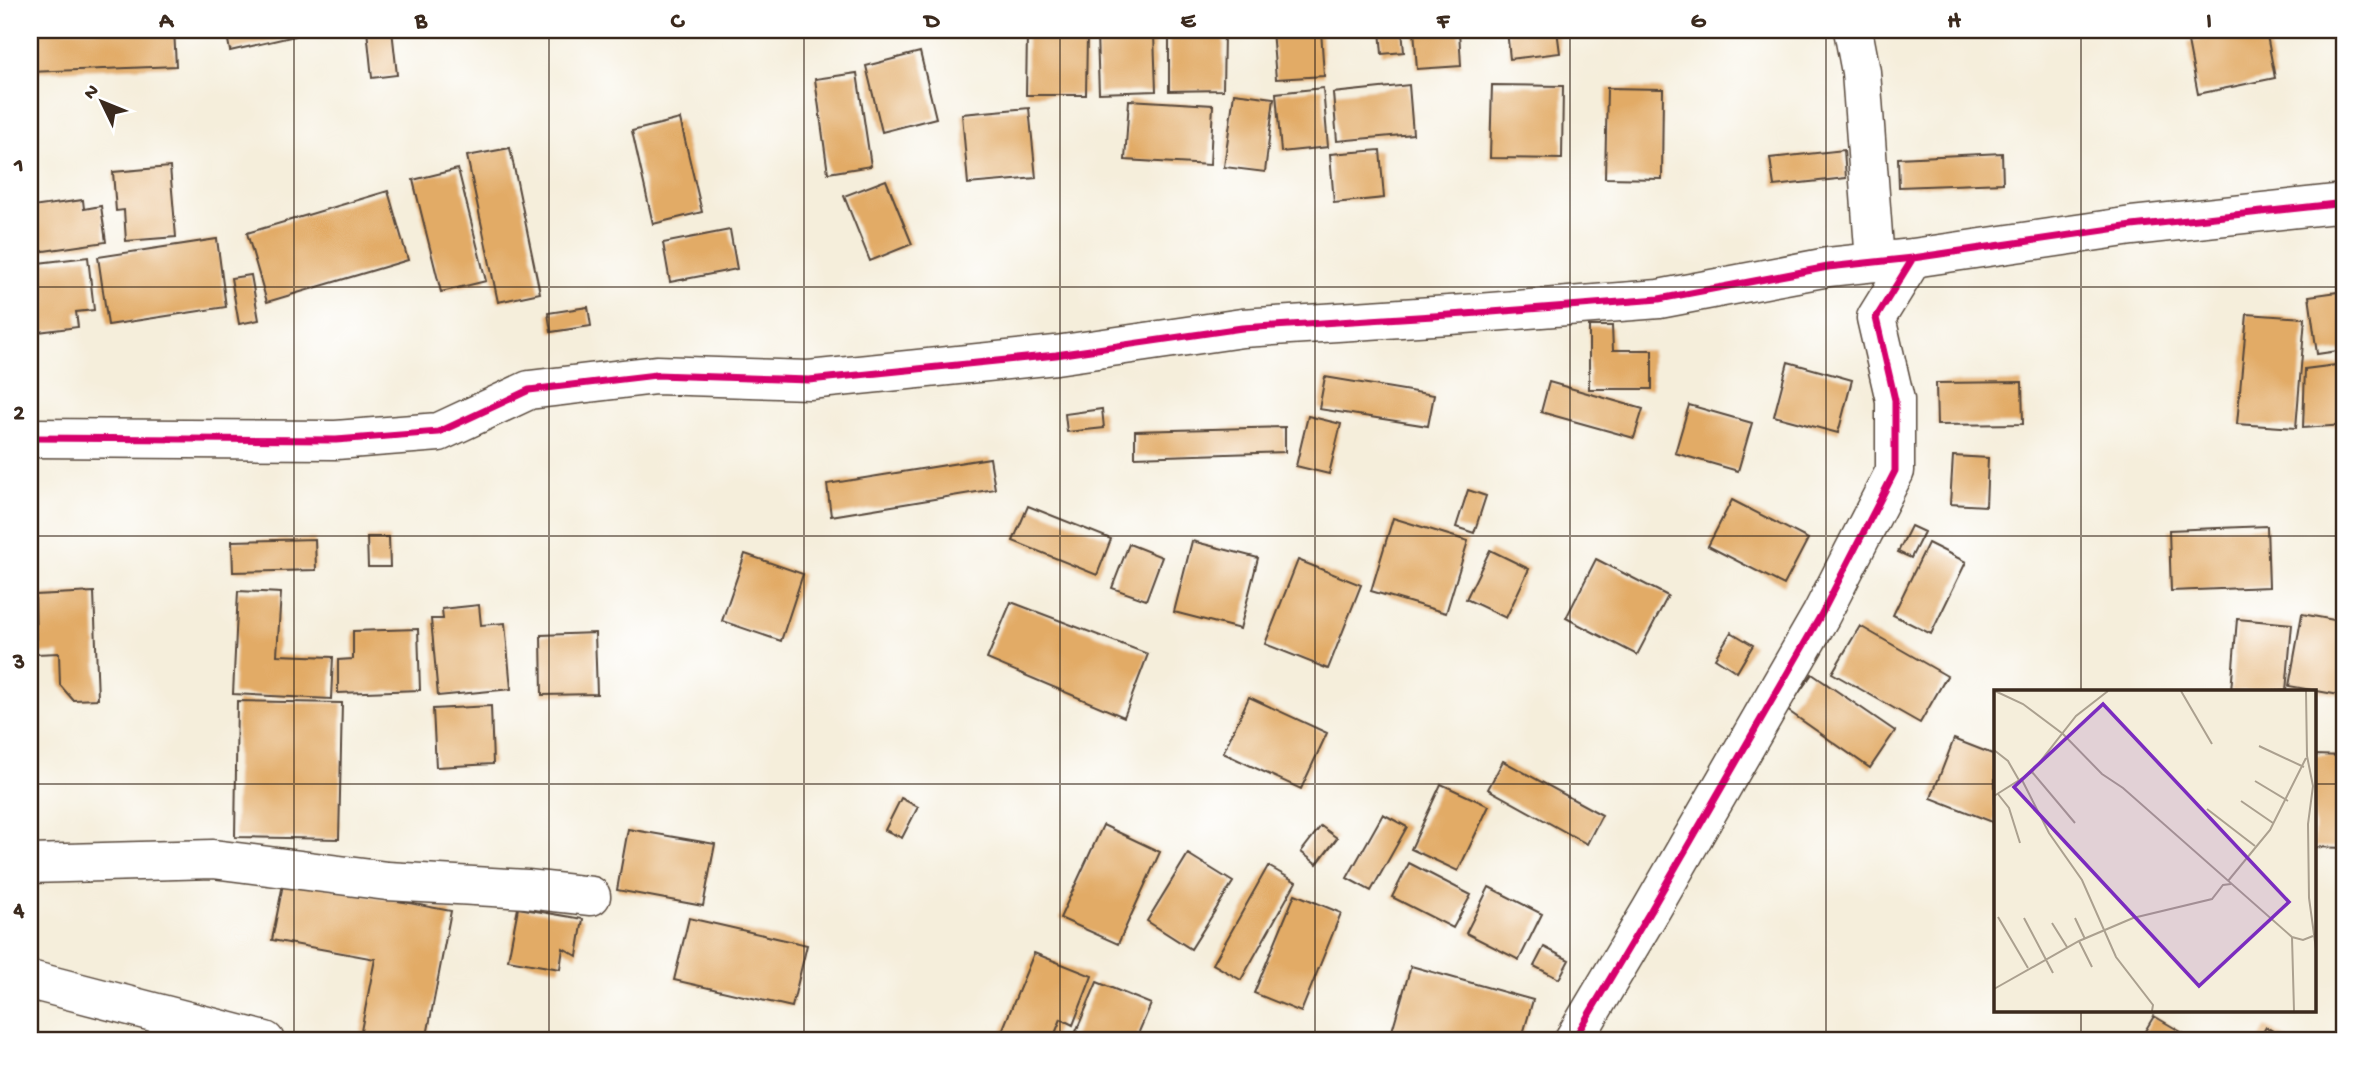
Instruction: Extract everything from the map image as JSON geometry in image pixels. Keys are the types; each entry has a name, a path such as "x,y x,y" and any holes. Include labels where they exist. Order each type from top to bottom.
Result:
{"street":[{"path":"1853,30 1861,72 1875,262"},
{"path":"30,438 335,440 439,432 529,390 656,375 808,380 1056,355 1242,328 1660,299 1828,267 1913,258 2132,226 2345,203"},
{"path":"1573,1041 1821,615 1895,471 1895,400 1876,318 1913,258"},
{"path":"30,864 213,859 387,881 527,889 591,896"},
{"path":"30,980 265,1041"}],"building":[{"path":"30,30 174,30 176,66 30,72"},
{"path":"226,30 294,30 295,36 230,51"},
{"path":"367,30 392,30 397,75 372,78"},
{"path":"1272,30 1321,30 1324,76 1276,79"},
{"path":"1380,30 1402,30 1404,52 1382,54"},
{"path":"1414,30 1459,30 1461,66 1417,69"},
{"path":"1507,30 1557,30 1560,53 1510,59"},
{"path":"2266,30 2275,78 2198,94 2188,42"},
{"path":"1154,34 1156,91 1099,93 1097,35"},
{"path":"1169,34 1224,34 1223,90 1169,91"},
{"path":"1027,35 1087,35 1086,95 1026,95"},
{"path":"920,52 936,118 882,132 866,66"},
{"path":"857,73 871,166 828,173 815,79"},
{"path":"1409,85 1413,134 1337,141 1333,93"},
{"path":"1492,85 1563,86 1562,159 1490,158"},
{"path":"1323,88 1328,147 1281,152 1276,93"},
{"path":"1607,88 1663,89 1662,179 1605,178"},
{"path":"1234,93 1274,98 1265,172 1224,167"},
{"path":"1129,100 1213,105 1210,165 1125,160"},
{"path":"1029,108 1036,178 968,184 962,114"},
{"path":"680,119 702,212 653,224 632,131"},
{"path":"510,148 540,293 498,302 467,156"},
{"path":"1380,150 1384,198 1334,203 1330,154"},
{"path":"1844,150 1846,178 1774,186 1770,158"},
{"path":"2002,153 2003,183 1899,187 1898,158"},
{"path":"170,167 176,237 126,241 124,210 116,211 113,172"},
{"path":"458,169 486,281 441,292 413,180"},
{"path":"886,180 912,244 870,261 844,196"},
{"path":"388,191 408,260 267,302 247,233"},
{"path":"83,200 84,209 101,206 106,242 30,253 32,207"},
{"path":"730,230 737,269 670,282 663,243"},
{"path":"217,239 226,307 108,325 98,257"},
{"path":"88,257 94,310 76,312 78,327 30,333 30,264"},
{"path":"251,275 259,320 239,324 231,278"},
{"path":"2345,291 2345,350 2317,354 2309,296"},
{"path":"588,307 591,326 551,332 548,313"},
{"path":"2247,314 2305,318 2296,428 2237,424"},
{"path":"1589,326 1612,326 1613,350 1652,350 1652,389 1589,389"},
{"path":"1788,362 1852,380 1838,433 1774,416"},
{"path":"2345,364 2345,425 2303,428 2305,369"},
{"path":"1325,377 1434,395 1428,426 1319,409"},
{"path":"1549,382 1643,409 1634,438 1541,412"},
{"path":"2022,382 2023,424 1937,425 1936,383"},
{"path":"1689,405 1752,423 1738,471 1675,453"},
{"path":"1102,409 1104,428 1067,432 1065,414"},
{"path":"1308,416 1341,424 1329,474 1296,466"},
{"path":"1285,427 1285,452 1135,457 1135,431"},
{"path":"1953,456 1988,458 1986,506 1950,504"},
{"path":"990,458 995,489 831,516 827,484"},
{"path":"1468,490 1486,496 1474,533 1456,527"},
{"path":"1732,500 1808,539 1784,585 1708,546"},
{"path":"1028,506 1111,539 1097,575 1013,541"},
{"path":"1393,518 1468,541 1446,613 1371,591"},
{"path":"1911,526 1924,532 1911,558 1898,552"},
{"path":"2267,526 2269,587 2171,591 2169,530"},
{"path":"367,537 389,537 390,567 368,567"},
{"path":"315,539 316,570 233,572 232,541"},
{"path":"1192,541 1258,558 1240,629 1174,612"},
{"path":"1928,543 1966,562 1931,634 1893,615"},
{"path":"1129,544 1162,557 1146,600 1112,588"},
{"path":"1490,550 1529,569 1506,618 1466,599"},
{"path":"745,554 803,574 781,641 722,621"},
{"path":"1596,559 1668,596 1637,655 1566,618"},
{"path":"1298,560 1361,585 1328,669 1265,644"},
{"path":"238,591 281,593 277,655 333,657 331,699 233,694"},
{"path":"94,592 98,699 73,700 60,685 59,653 36,654 35,595"},
{"path":"1011,602 1148,654 1124,717 987,659"},
{"path":"479,605 481,625 505,623 511,689 438,696 431,619 443,619 442,609"},
{"path":"2302,614 2345,622 2345,696 2289,686"},
{"path":"2237,619 2292,624 2286,690 2231,690"},
{"path":"1860,626 1947,676 1920,723 1832,673"},
{"path":"418,629 420,690 338,693 338,660 353,659 353,631"},
{"path":"1731,632 1753,645 1737,672 1715,658"},
{"path":"595,633 597,694 542,695 541,635"},
{"path":"1812,674 1895,731 1870,768 1787,710"},
{"path":"1249,697 1327,733 1301,789 1223,753"},
{"path":"237,701 342,703 339,839 235,837"},
{"path":"491,706 493,764 436,767 433,709"},
{"path":"1954,739 1994,755 1994,823 1931,798"},
{"path":"2316,755 2345,756 2345,848 2316,847"},
{"path":"1503,761 1602,815 1587,844 1488,789"},
{"path":"1441,784 1489,806 1458,871 1411,849"},
{"path":"901,798 918,807 902,838 885,830"},
{"path":"1383,814 1407,827 1371,891 1347,878"},
{"path":"1103,825 1160,852 1118,944 1060,918"},
{"path":"1321,826 1337,838 1317,864 1301,852"},
{"path":"628,829 715,844 703,906 617,890"},
{"path":"1188,854 1233,882 1191,949 1147,921"},
{"path":"1409,863 1471,895 1453,928 1392,897"},
{"path":"1268,866 1296,882 1241,980 1213,964"},
{"path":"284,879 451,911 426,1041 359,1041 375,959 272,940"},
{"path":"1489,887 1542,914 1519,960 1466,933"},
{"path":"1295,894 1341,913 1301,1012 1254,993"},
{"path":"518,908 583,919 577,956 563,948 560,969 508,960"},
{"path":"689,918 807,945 792,1007 674,980"},
{"path":"1544,947 1569,960 1559,979 1534,966"},
{"path":"1034,953 1092,976 1073,1025 1061,1019 1052,1041 998,1041"},
{"path":"1411,966 1533,1000 1521,1041 1389,1041"},
{"path":"1097,982 1151,1004 1135,1041 1072,1041"},
{"path":"2154,1016 2188,1036 2185,1041 2139,1041"},
{"path":"2266,1027 2291,1041 2258,1041"}],"cycle path":[{"path":"30,438 336,440 439,432 529,390 656,375 809,380 1056,355 1242,328 1659,299 1828,267 1913,258 2132,226 2345,203"},
{"path":"1573,1041 1821,615 1895,471 1895,400 1876,318 1913,258"}]}
